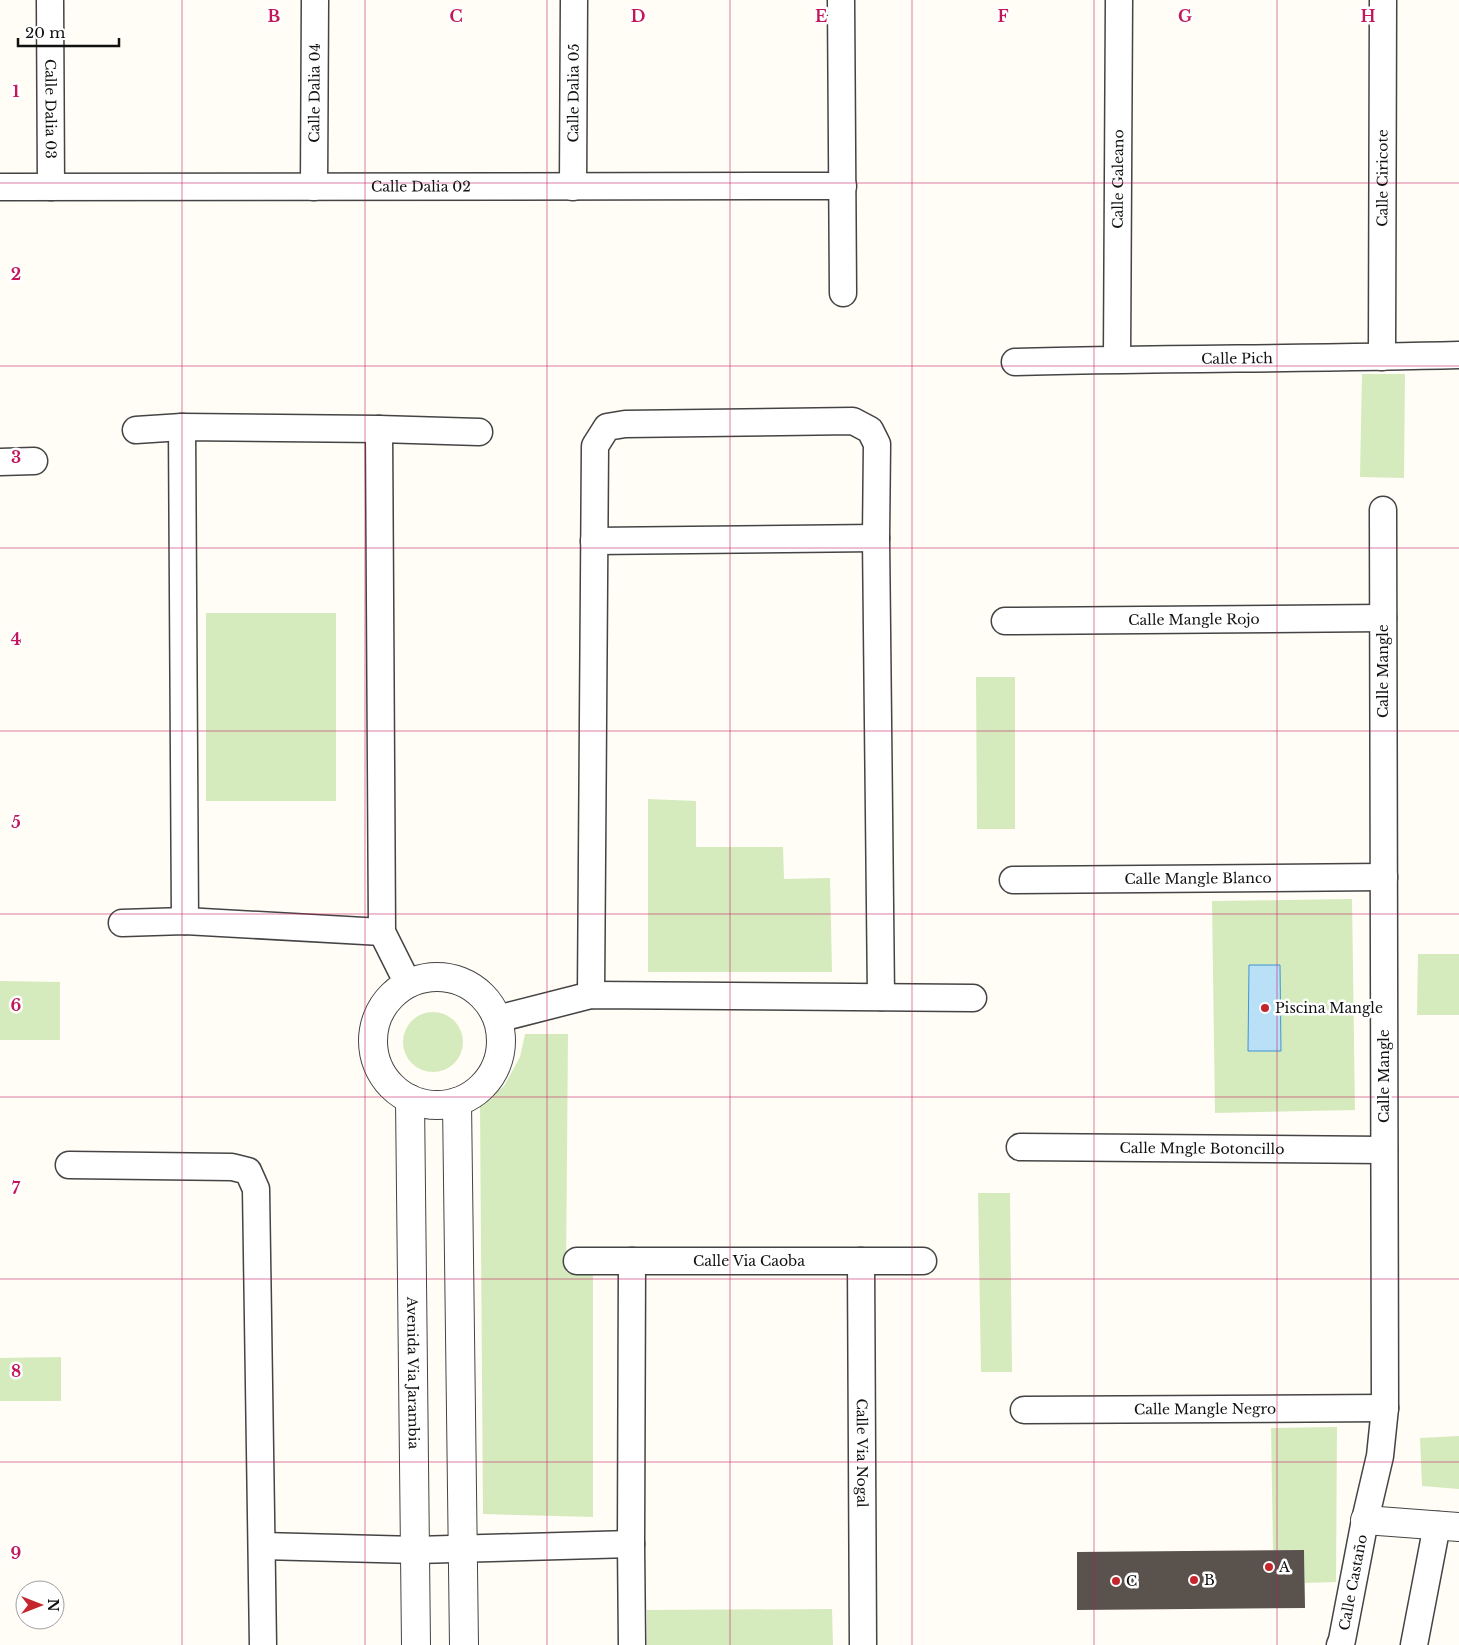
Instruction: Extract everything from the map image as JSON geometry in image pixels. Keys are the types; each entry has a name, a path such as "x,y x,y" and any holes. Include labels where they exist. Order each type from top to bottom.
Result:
{"street":[{"name":"Calle Dalia 03","path":"50,0 51,187"},
{"name":"Calle Dalia 04","path":"314,187 315,0"},
{"name":"Calle Dalia 05","path":"573,187 574,0"},
{"path":"841,0 843,294"},
{"name":"Calle Galeano","path":"1117,359 1119,0"},
{"name":"Calle Ciricote","path":"1382,357 1383,0"},
{"name":"Calle Dalia 02","path":"0,187 843,186"},
{"name":"Calle Pich","path":"1016,362 1459,355"},
{"path":"591,995 595,446 607,427 625,424 853,421 870,430 877,444 876,538 882,997"},
{"path":"182,427 185,921"},
{"path":"136,430 182,427 479,432"},
{"path":"379,429 382,932 408,984"},
{"path":"0,462 34,461"},
{"name":"Calle Mangle","path":"1365,1520 1380,1456 1385,1408 1383,510"},
{"path":"594,541 876,538"},
{"name":"Calle Mangle Rojo","path":"1005,621 1383,618"},
{"name":"Calle Mangle Blanco","path":"1013,880 1384,877"},
{"path":"122,923 185,921 382,932"},
{"path":"429,977 450,978 470,986 487,1001 497,1019 501,1039 498,1060 489,1078 475,1093 457,1102 441,1105 425,1104 410,1099 393,1088 381,1071 374,1052 373,1032 380,1012 388,1001 408,984 429,977"},
{"path":"497,1019 591,995 973,998"},
{"name":"Avenida Via Jarambia","path":"410,1099 416,1645"},
{"path":"457,1102 464,1645"},
{"name":"Calle Mngle Botoncillo","path":"1020,1147 1384,1150"},
{"path":"69,1166 232,1166 248,1171 256,1189 263,1645"},
{"name":"Calle Via Caoba","path":"577,1261 923,1261"},
{"path":"632,1261 632,1645"},
{"name":"Calle Via Nogal","path":"861,1261 863,1645"},
{"name":"Calle Mangle Negro","path":"1024,1410 1385,1408"},
{"path":"1365,1520 1448,1526 1414,1645"},
{"name":"Calle Castaño","path":"1340,1645 1365,1520"},
{"path":"262,1546 416,1550 631,1544"}],"green space":[{"path":"1362,374 1405,374 1404,478 1360,477"},
{"path":"206,613 336,613 336,801 206,801"},
{"path":"976,677 1015,677 1015,829 977,829"},
{"path":"648,799 696,801 696,847 783,847 784,879 830,878 832,972 648,972"},
{"path":"1352,899 1355,1110 1215,1113 1212,901"},
{"path":"1418,954 1459,954 1459,1015 1417,1015"},
{"path":"0,981 60,982 60,1040 0,1040"},
{"path":"427,1012 439,1012 450,1017 458,1025 463,1036 461,1054 450,1067 439,1072 427,1072 416,1067 408,1059 403,1048 403,1036 408,1025 416,1017"},
{"path":"525,1034 568,1034 566,1272 593,1274 593,1517 483,1514 480,1105 504,1086 520,1057"},
{"path":"978,1193 1010,1193 1012,1372 981,1372"},
{"path":"61,1357 61,1401 0,1401 0,1358"},
{"path":"1337,1427 1336,1582 1305,1583 1304,1550 1273,1550 1271,1428"},
{"path":"1459,1436 1459,1489 1422,1486 1420,1438"},
{"path":"832,1609 833,1645 647,1645 647,1610"}],"water":[{"name":"Piscina Mangle","path":"1249,965 1280,965 1281,1051 1248,1051"}],"building":[{"path":"1304,1550 1305,1608 1077,1610 1077,1552"}],"place":[{"name":"Piscina Mangle","path":"1265,1008"},
{"name":"A","path":"1269,1567"},
{"name":"B","path":"1194,1580"},
{"name":"C","path":"1116,1581"}]}
